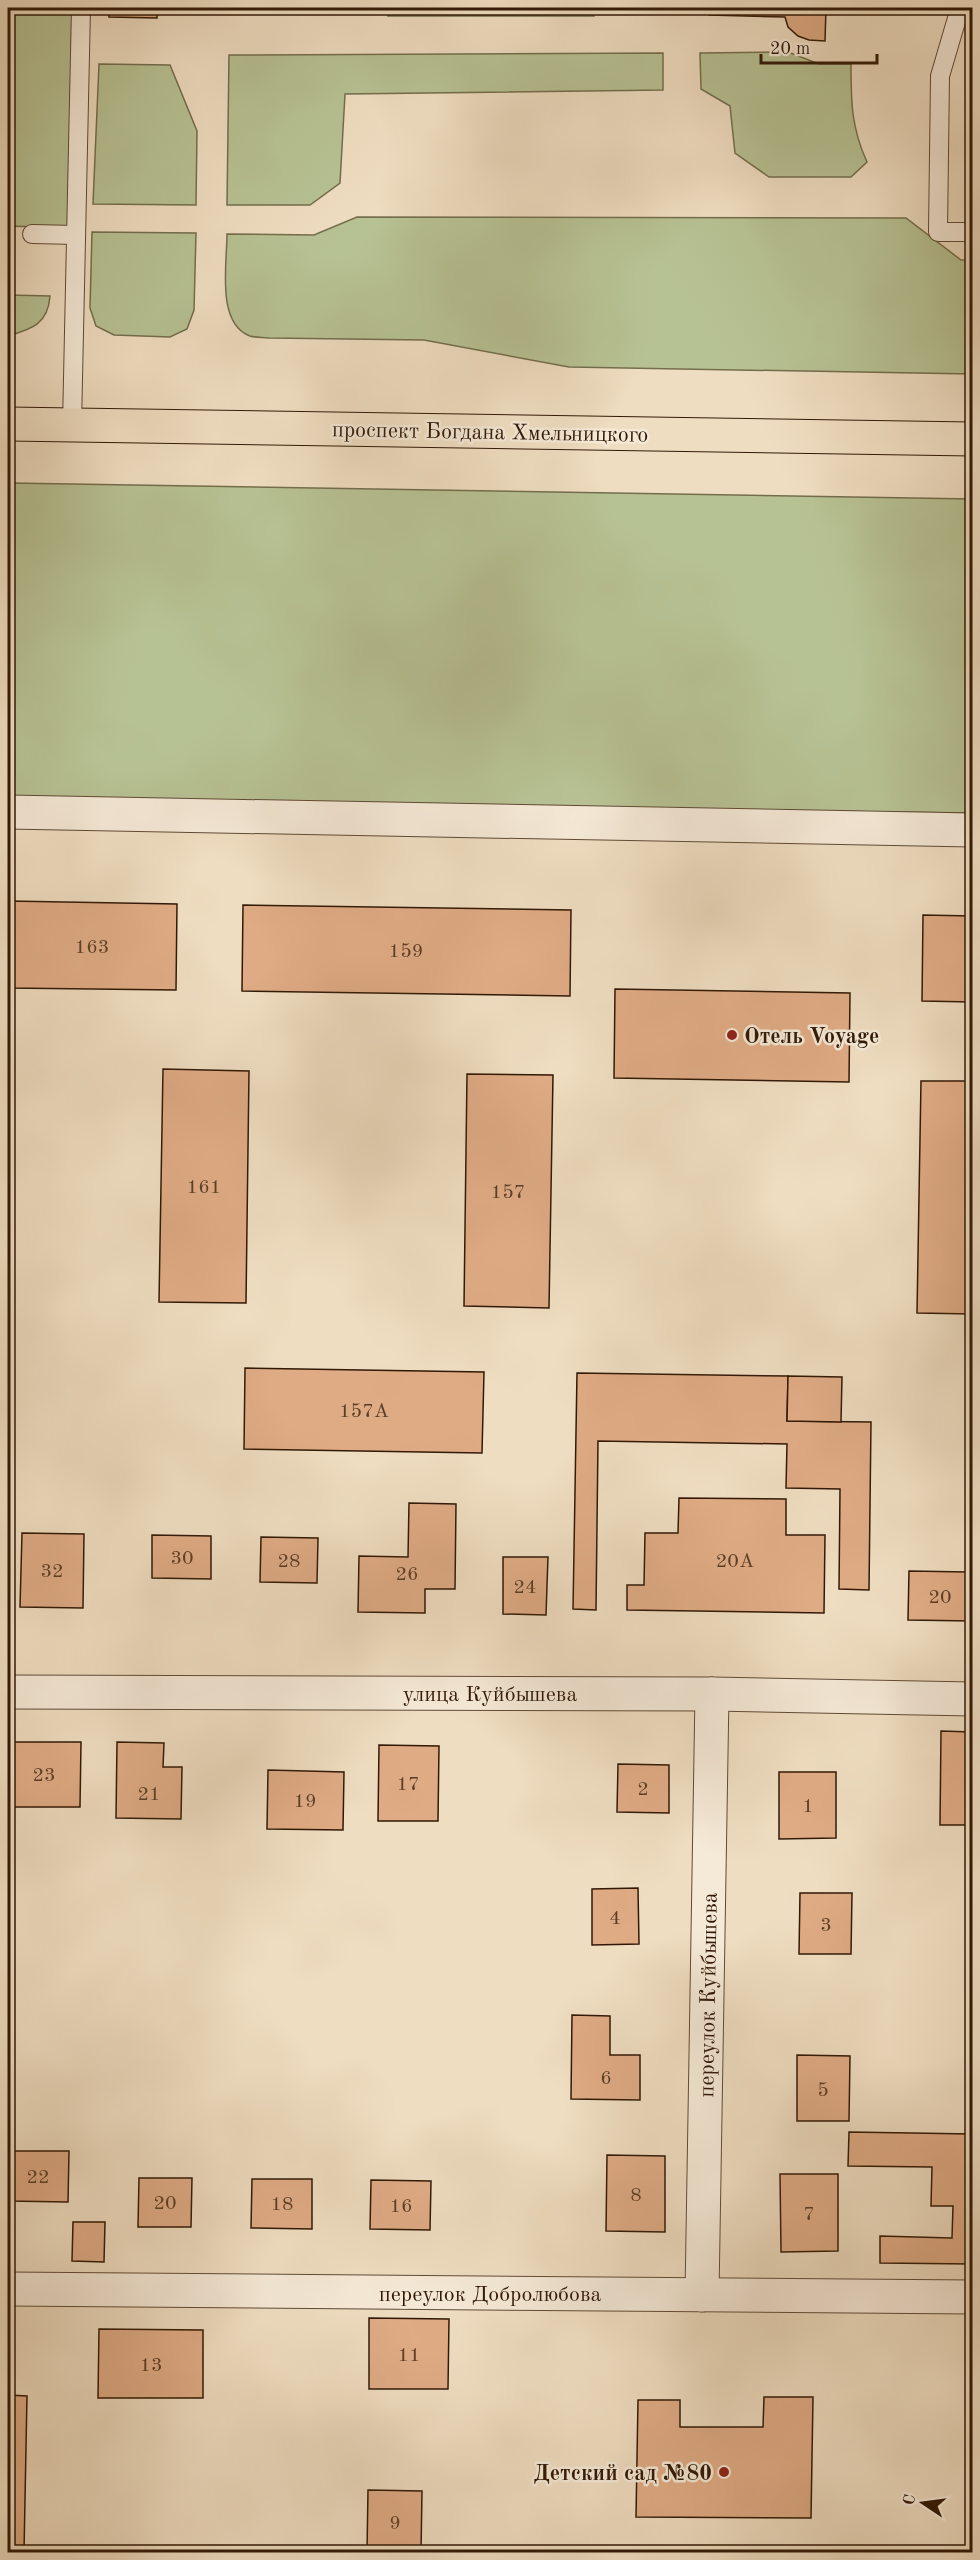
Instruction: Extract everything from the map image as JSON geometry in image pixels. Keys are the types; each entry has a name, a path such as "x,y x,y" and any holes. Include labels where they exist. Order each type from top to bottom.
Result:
{"main road":[{"name":"проспект Богдана Хмельницкого","path":"8,424 972,439"}],"street":[{"path":"8,812 972,830"},
{"name":"улица Куйбышева","path":"8,1692 712,1694 972,1699"},
{"name":"переулок Куйбышева","path":"702,2295 712,1694"},
{"name":"переулок Добролюбова","path":"8,2289 972,2297"}],"lane":[{"path":"72,425 81,8"},
{"path":"960,8 940,76 938,232 972,232"},
{"path":"32,234 76,235"}],"green space":[{"path":"8,8 72,8 68,228 8,226"},
{"path":"390,8 593,8 594,16 388,16"},
{"path":"788,52 819,64 851,64 853,114 867,162 851,177 769,177 735,153 730,106 701,89 700,53"},
{"path":"663,53 663,90 345,94 340,183 310,205 227,205 229,55"},
{"path":"99,64 170,65 197,131 196,205 93,204"},
{"path":"357,217 906,218 961,260 972,260 972,374 569,367 424,340 269,338 250,336 239,329 232,319 226,291 227,234 314,235"},
{"path":"92,232 196,233 194,310 187,329 170,337 114,335 96,326 90,308"},
{"path":"8,295 50,296 49,305 37,324 8,336"},
{"path":"8,483 972,499 972,813 8,801"}],"building":[{"path":"109,8 157,8 157,18 109,17"},
{"path":"709,8 826,8 825,41 809,40 798,36 788,27 785,17 709,15"},
{"path":"8,901 177,904 176,990 8,988"},
{"path":"243,905 571,910 570,996 242,991"},
{"path":"923,915 972,916 972,1002 922,1001"},
{"name":"Отель Voyage","path":"615,989 850,993 849,1082 614,1078"},
{"path":"163,1069 249,1071 246,1303 159,1302"},
{"path":"467,1074 553,1075 549,1308 464,1306"},
{"path":"921,1081 972,1081 972,1314 917,1313"},
{"path":"245,1368 484,1372 482,1453 244,1449"},
{"path":"577,1373 788,1376 787,1421 871,1422 869,1590 839,1589 840,1489 786,1488 787,1444 598,1441 596,1610 573,1609"},
{"path":"788,1376 842,1377 841,1422 787,1421"},
{"path":"679,1498 786,1499 786,1535 825,1535 824,1613 627,1610 627,1585 644,1585 645,1533 678,1533"},
{"path":"409,1503 456,1504 455,1589 425,1589 425,1613 358,1612 359,1556 408,1557"},
{"path":"22,1533 84,1534 83,1608 20,1607"},
{"path":"152,1535 211,1536 211,1579 152,1578"},
{"path":"261,1537 318,1538 317,1583 260,1582"},
{"path":"969,1538 972,1538 972,1621 908,1620 909,1571 968,1572"},
{"path":"503,1557 548,1557 546,1615 503,1614"},
{"path":"941,1731 972,1732 972,1825 940,1825"},
{"path":"9,1742 81,1742 80,1807 8,1807"},
{"path":"117,1742 164,1743 163,1767 182,1767 181,1819 116,1818"},
{"path":"379,1745 439,1746 438,1821 378,1821"},
{"path":"618,1764 669,1765 669,1813 617,1812"},
{"path":"268,1770 344,1772 343,1830 267,1829"},
{"path":"779,1772 836,1772 836,1838 779,1839"},
{"path":"638,1888 639,1944 592,1945 592,1889"},
{"path":"800,1893 852,1893 851,1954 799,1954"},
{"path":"572,2015 610,2016 610,2055 640,2055 640,2100 571,2099"},
{"path":"797,2055 850,2056 849,2121 797,2121"},
{"path":"849,2132 972,2134 972,2264 880,2263 880,2236 952,2238 953,2206 931,2206 932,2167 848,2166"},
{"path":"8,2151 69,2151 68,2202 8,2201"},
{"path":"607,2155 665,2156 665,2232 606,2231"},
{"path":"780,2174 838,2174 838,2251 781,2252"},
{"path":"139,2178 192,2178 191,2227 138,2227"},
{"path":"252,2179 312,2179 312,2229 251,2228"},
{"path":"371,2180 431,2181 430,2230 370,2229"},
{"path":"73,2222 105,2222 104,2262 72,2261"},
{"path":"369,2318 449,2319 448,2389 369,2389"},
{"path":"99,2329 203,2330 203,2398 98,2398"},
{"path":"8,2395 27,2396 24,2552 8,2552"},
{"name":"Детский сад №80","path":"764,2397 813,2397 811,2518 636,2517 638,2400 680,2400 680,2427 763,2427"},
{"path":"368,2490 422,2491 421,2552 367,2552"}],"place":[{"name":"Отель Voyage","path":"732,1035"},
{"name":"Детский сад №80","path":"724,2472"}]}
